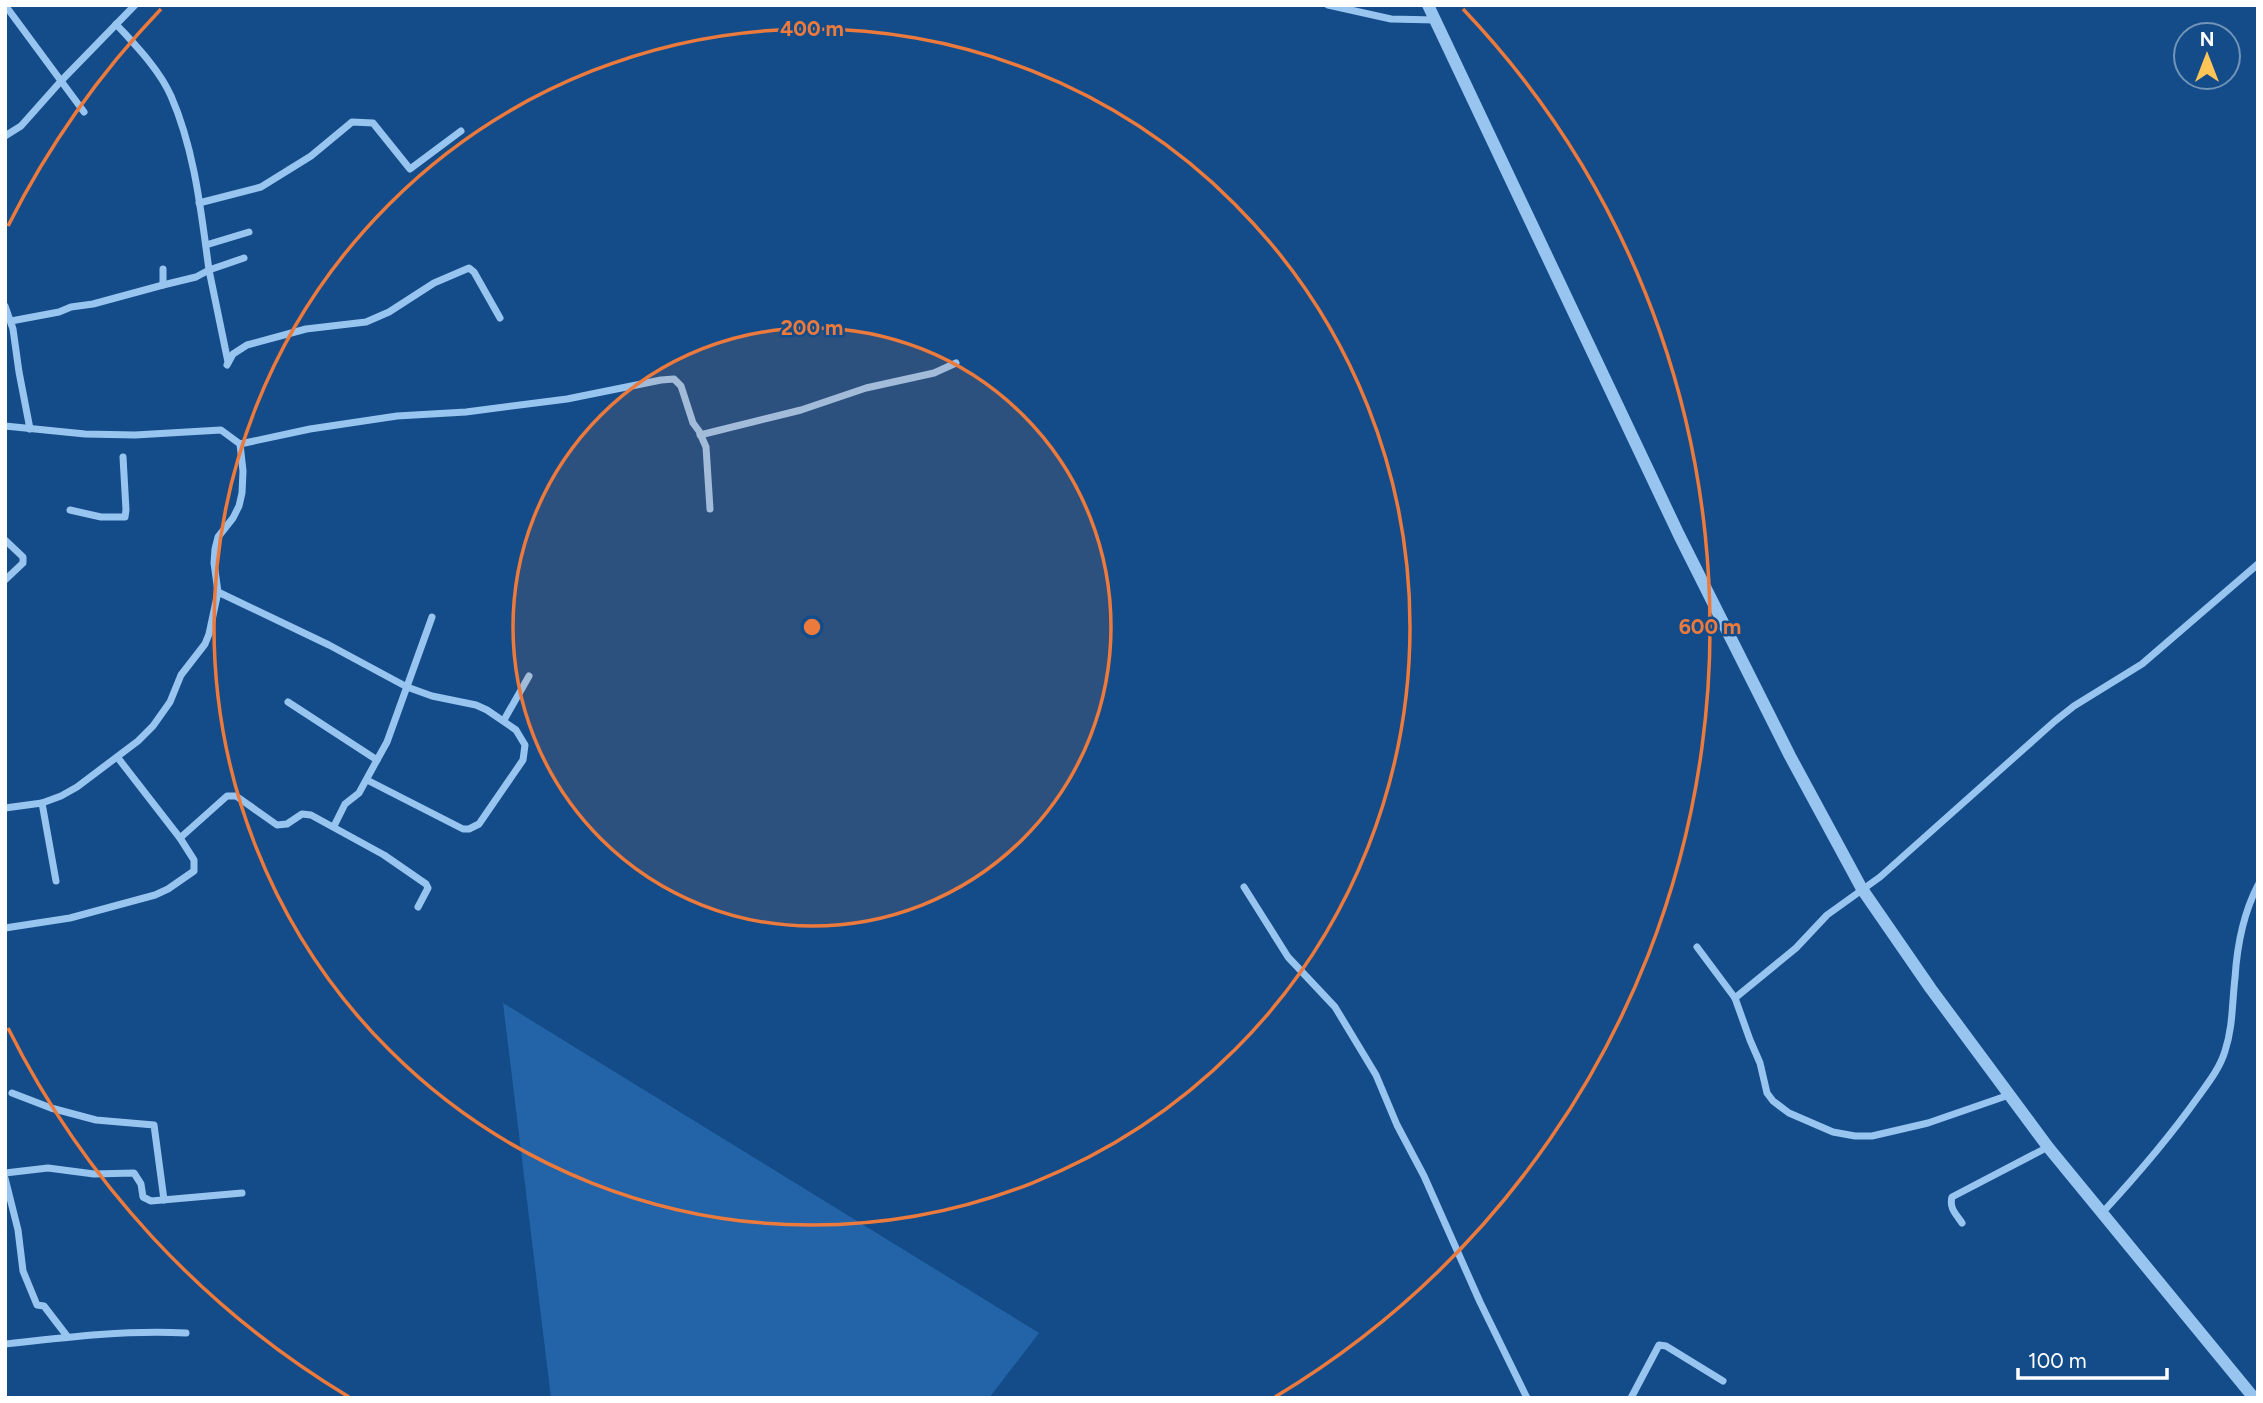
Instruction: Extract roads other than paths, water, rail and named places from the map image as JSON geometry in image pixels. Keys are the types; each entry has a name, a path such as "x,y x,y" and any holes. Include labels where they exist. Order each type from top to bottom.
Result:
{"street":[{"path":"5,5 84,112"},
{"path":"5,136 21,125 135,5"},
{"path":"1328,5 1391,19 1435,20"},
{"path":"1428,5 1679,535 1790,756 1862,889 1931,989 2048,1147 2254,1398"},
{"path":"116,24 147,59 171,94 191,150 209,270 228,363 233,355 247,345 306,329 366,322 469,268 474,272 500,318"},
{"path":"199,203 261,187 312,156 352,122 373,123 410,169 461,131"},
{"path":"206,245 249,232"},
{"path":"11,321 93,304 196,276 244,258"},
{"path":"163,269 163,285"},
{"path":"5,306 11,321 30,429"},
{"path":"700,435 779,417 866,388 934,373 956,363"},
{"path":"240,444 310,429 397,416 466,412 567,399 674,379 681,386 693,424 706,447 710,509"},
{"path":"5,426 135,435 221,430 240,444 243,471 239,506 218,537 215,548 218,592 205,644 181,675 170,702 153,726 118,758 77,787 42,803 5,808"},
{"path":"70,510 101,517 125,517 122,457"},
{"path":"5,540 23,557 23,563 5,580"},
{"path":"1735,998 1796,948 1827,915 1880,877 2055,721 2074,706 2142,664 2258,564"},
{"path":"218,592 329,645 407,687 432,696 476,705 504,720 522,737 525,745 523,760 484,818 474,828 463,829 367,780"},
{"path":"334,827 345,804 359,793 387,742 432,617"},
{"path":"504,720 529,676"},
{"path":"288,702 377,760"},
{"path":"5,928 70,918 155,895 168,890 194,871 194,860 180,838 118,758"},
{"path":"180,838 232,794 277,825 287,824 302,814 311,815 384,855 426,884 426,895 418,907"},
{"path":"42,803 56,881"},
{"path":"2103,1212 2180,1123 2213,1077 2225,1053 2233,1020 2240,934 2258,885"},
{"path":"1244,887 1288,957 1321,990 1341,1015 1377,1075 1397,1125 1424,1176 1480,1302 1527,1398"},
{"path":"1697,947 1735,998 1760,1063 1767,1093 1782,1109 1833,1132 1872,1136 1966,1111 2009,1095"},
{"path":"12,1093 51,1108 96,1120 154,1125 164,1200"},
{"path":"1962,1223 1953,1210 1952,1197 2048,1147"},
{"path":"5,1173 48,1168 94,1174 134,1173 139,1178 143,1197 151,1201 242,1193"},
{"path":"5,1178 19,1230 23,1272 37,1305 44,1306 67,1336"},
{"path":"5,1344 67,1336 149,1331 186,1333"},
{"path":"1631,1398 1659,1345 1666,1346 1723,1381"}]}
